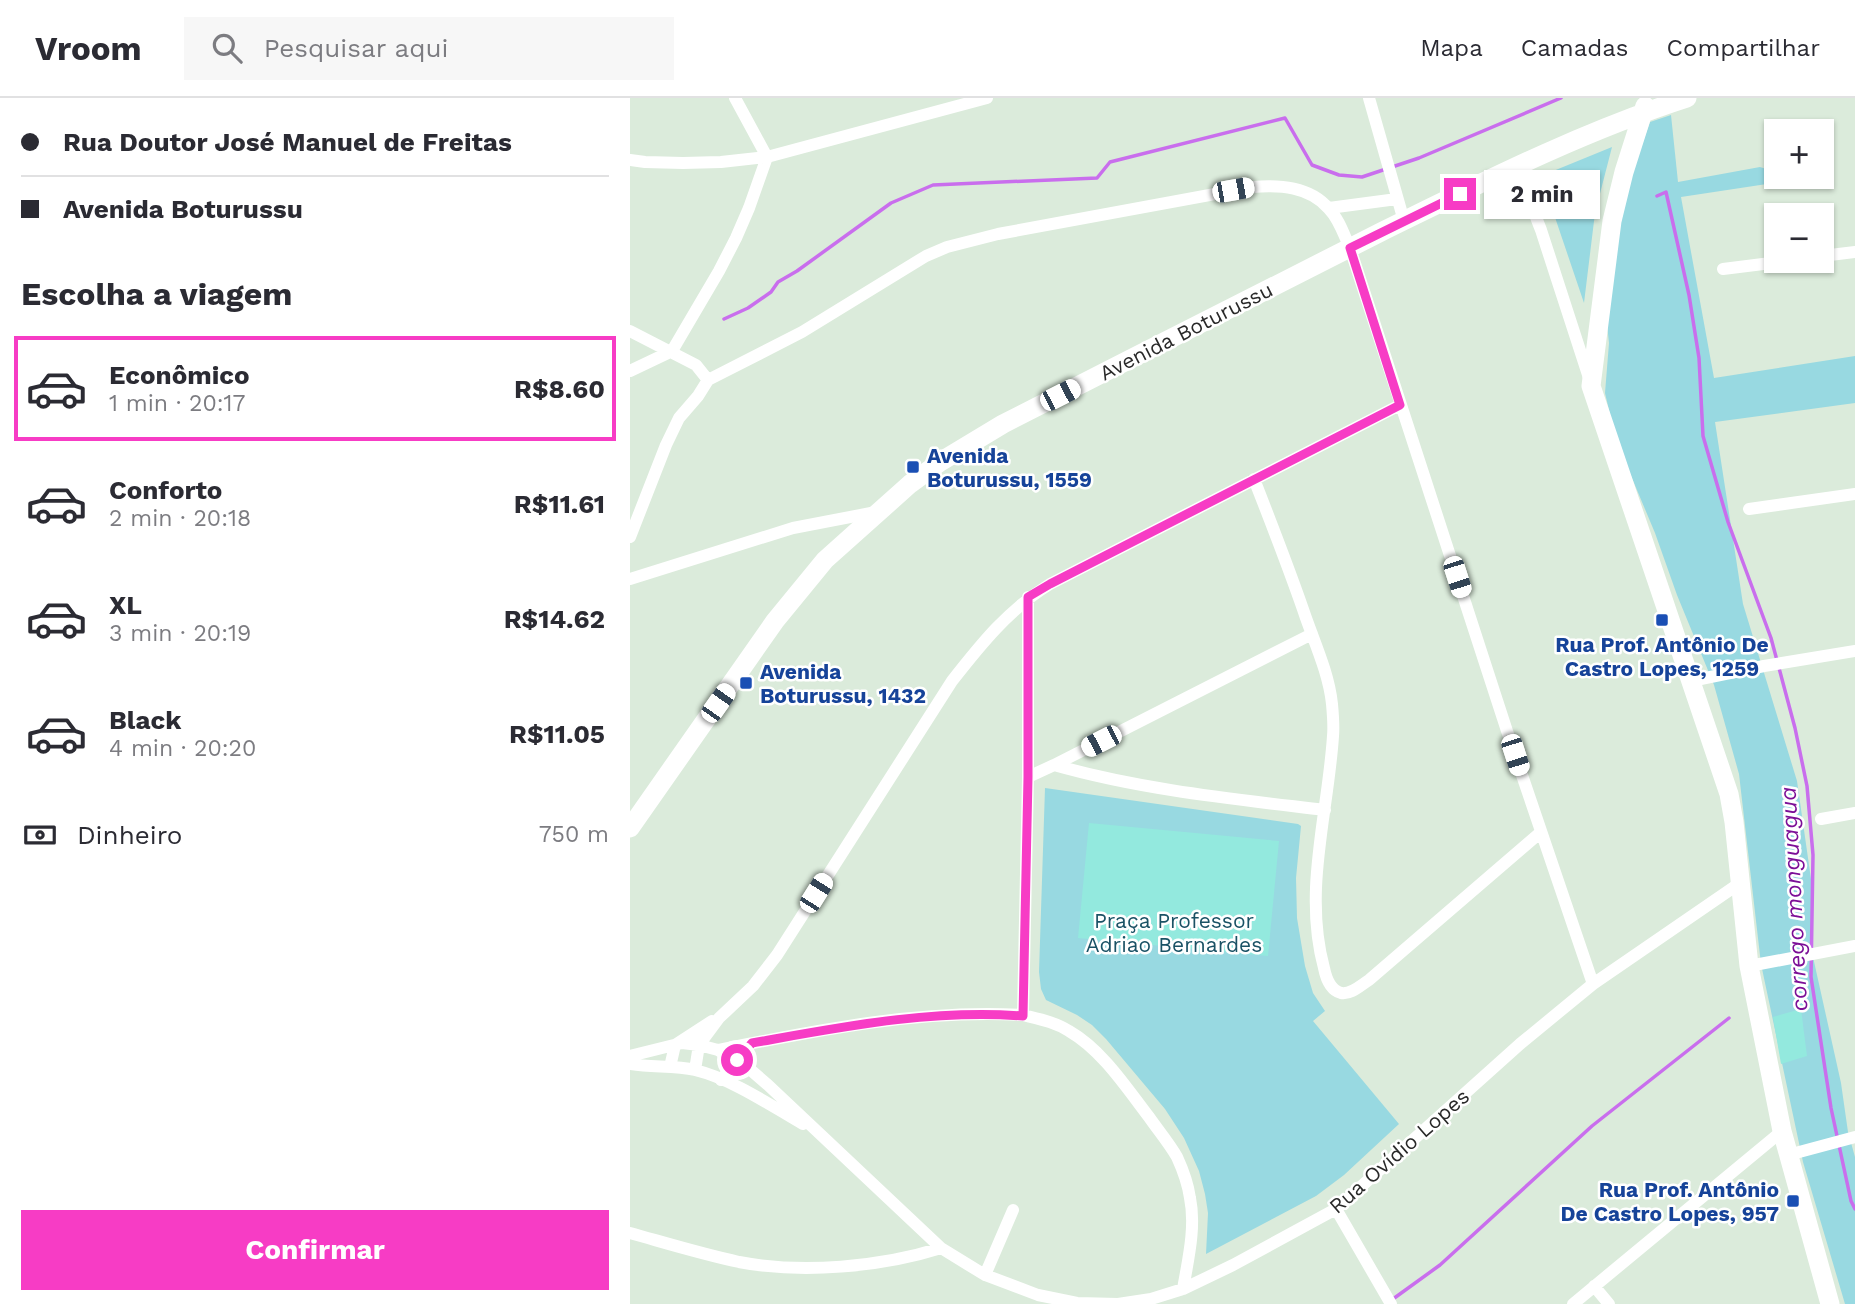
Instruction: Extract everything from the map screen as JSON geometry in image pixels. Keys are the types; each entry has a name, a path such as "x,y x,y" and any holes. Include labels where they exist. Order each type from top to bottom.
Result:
{"main road":[{"name":"Avenida Boturussu","path":"630,828 775,621 825,560 910,484 940,462 1003,424 1516,166 1645,105 1687,98"},
{"path":"1645,105 1612,221 1591,386 1729,794 1749,965 1782,1131 1830,1304"}],"street":[{"path":"630,371 672,351 719,271 750,208 767,157 735,98"},
{"path":"630,160 683,163 767,157 987,98"},
{"path":"1369,98 1404,221"},
{"path":"1516,166 1541,230 1591,386"},
{"path":"630,537 670,436 679,418 708,380 791,338 926,256 947,247 998,233 1253,187 1277,185 1313,196 1329,208 1350,248 1593,984"},
{"path":"1329,208 1396,195"},
{"path":"1834,255 1855,252"},
{"path":"1723,269 1764,264"},
{"path":"630,331 696,365 708,380"},
{"path":"695,1070 699,1045 719,1018 752,986 777,955 906,749 952,681 986,638 1028,597 1400,405"},
{"path":"1254,479 1312,634 1332,702 1334,733 1315,887 1320,954 1326,978 1334,990 1343,994 1369,980 1541,832"},
{"path":"1749,509 1855,494"},
{"path":"630,579 793,528 879,511"},
{"path":"1023,1016 1028,777 1028,597"},
{"path":"1028,777 1312,634"},
{"path":"1691,681 1855,651"},
{"path":"1054,765 1153,787 1325,810"},
{"path":"1821,819 1855,813"},
{"name":"Rua Ovídio Lopes","path":"718,1050 737,1060 768,1085 941,1248 985,1275 1038,1295 1077,1303 1118,1304 1151,1299 1183,1289 1233,1265 1336,1209 1520,1044 1593,984 1740,883"},
{"path":"1749,965 1855,946"},
{"path":"630,1056 682,1043 718,1050 889,1020 966,1013 1023,1016 1042,1019 1064,1028 1095,1051 1141,1107 1176,1156 1191,1200 1192,1225 1183,1289"},
{"path":"670,1067 675,1045 719,1018"},
{"path":"721,1080 752,1043"},
{"name":"Rua Ovídio Lopes","path":"636,1065 695,1070 721,1080 815,1131"},
{"path":"1573,1304 1782,1131"},
{"path":"1788,1155 1852,1141"},
{"path":"1336,1209 1391,1304"},
{"path":"985,1275 1013,1210"},
{"path":"630,1233 741,1262 811,1268 892,1261 941,1248"},
{"path":"1594,1286 1609,1304"}],"green space":[{"path":"1671,115 1678,182 1764,168 1764,185 1681,197 1714,378 1855,356 1855,403 1715,422 1743,604 1797,781 1811,879 1813,957 1855,1157 1855,1304 1845,1304 1803,1162 1761,964 1739,774 1714,685 1616,440 1605,393 1609,343 1606,315 1626,190 1650,122"},
{"path":"1612,147 1595,213 1584,303 1541,176"},
{"name":"Praça Professor Adriao Bernardes","path":"1045,788 1301,826 1296,878 1297,918 1305,966 1313,993 1325,1011 1313,1021 1399,1124 1344,1175 1316,1196 1206,1254 1208,1213 1205,1194 1199,1171 1184,1138 1165,1109 1106,1039 1077,1015 1046,1000 1041,989 1039,972"},
{"path":"1089,823 1279,841 1268,956 1078,938"},
{"path":"1801,1009 1807,1056 1781,1064 1773,1017"}],"waterway":[{"path":"724,319 748,308 771,292 778,282 891,203 933,185 1097,178 1110,162 1285,118 1312,165 1339,175 1362,177 1419,158 1561,98"},
{"name":"corrego monguagua","path":"1657,196 1666,192 1689,295 1699,358 1703,436 1728,522 1771,638 1807,786 1813,855 1811,977 1831,1108 1855,1209"},
{"path":"1393,1299 1440,1265 1592,1126 1729,1018"}],"place":[{"name":"Avenida Boturussu, 1559","path":"913,467"},
{"name":"Rua Prof. Antônio De Castro Lopes, 1259","path":"1662,620"},
{"name":"Avenida Boturussu, 1432","path":"746,683"},
{"name":"Rua Prof. Antônio De Castro Lopes, 957","path":"1793,1201"}],"route":[{"path":"737,1060 752,1043 889,1020 966,1013 1023,1016 1028,777 1028,597 1400,405 1350,248 1460,194"}]}
